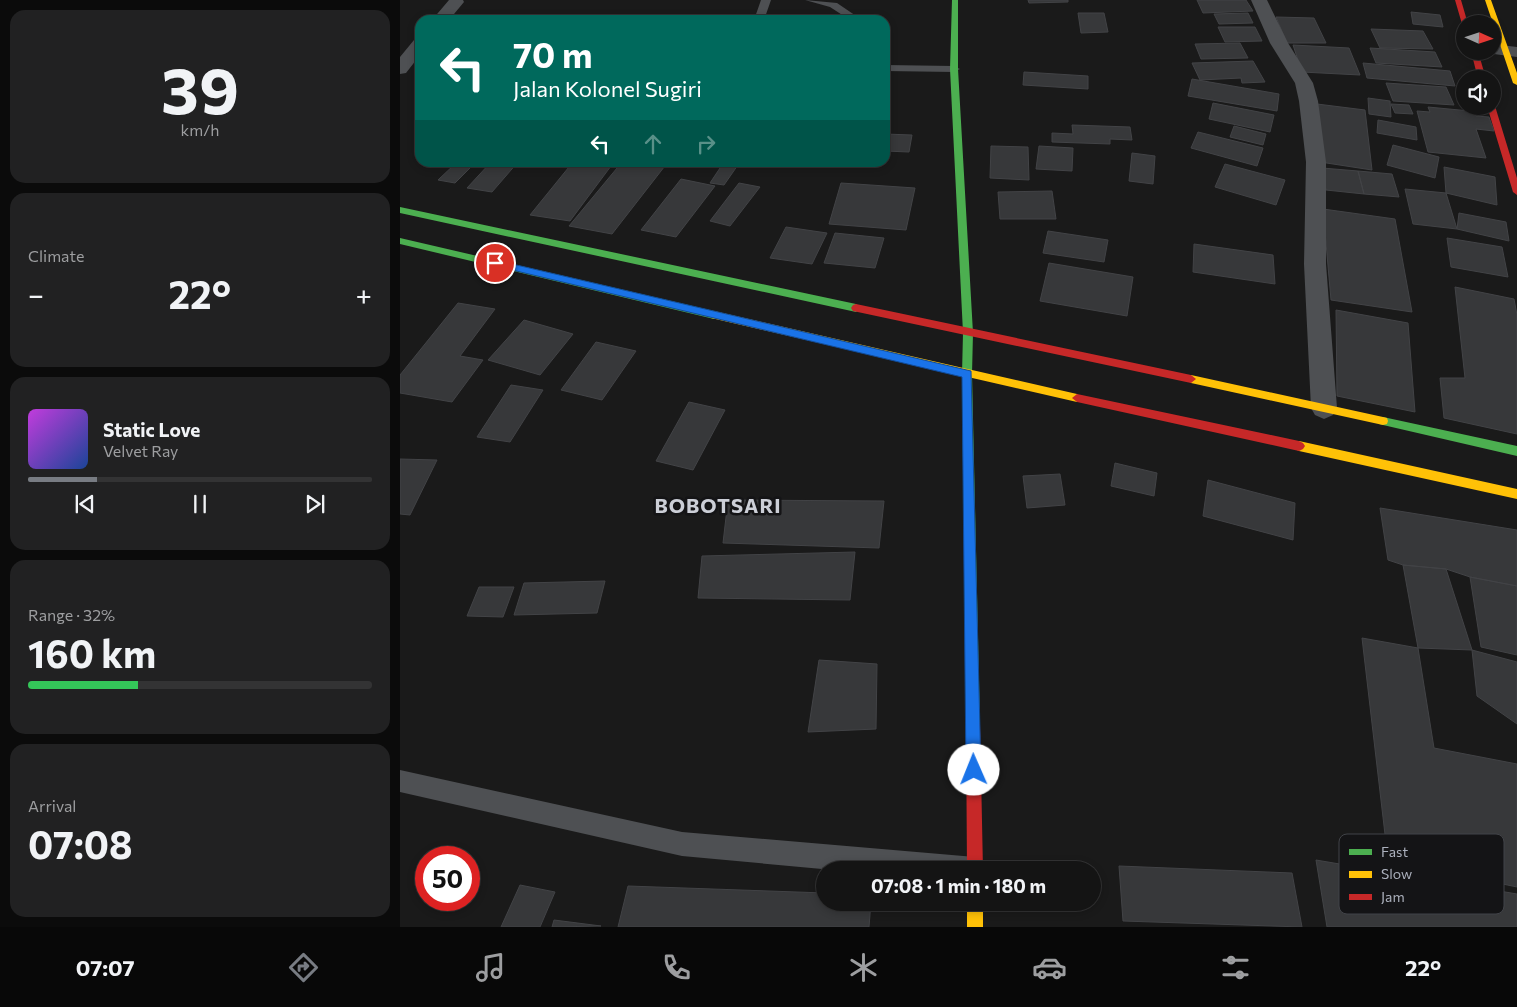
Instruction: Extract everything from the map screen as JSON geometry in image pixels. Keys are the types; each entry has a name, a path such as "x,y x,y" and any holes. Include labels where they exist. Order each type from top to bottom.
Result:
{"main road":[{"path":"955,0 954,69 968,333 967,374 975,861"},
{"path":"1458,0 1463,15"},
{"path":"1488,0 1517,83"},
{"path":"1494,115 1517,192"},
{"path":"400,210 1517,451"},
{"path":"400,241 967,374 1517,494"},
{"path":"975,911 975,927"}],"street":[{"path":"1259,0 1279,43 1300,75 1310,102 1308,110 1316,162 1315,264 1324,408"},
{"path":"444,15 456,2"},
{"path":"400,69 415,50"}],"lane":[{"path":"761,15 766,0"},
{"path":"810,0 833,6 848,15"},
{"path":"890,68 954,69"},
{"path":"400,781 682,844 870,861"}],"building":[{"path":"1028,0 1068,0 1068,2 1029,3"},
{"path":"1197,0 1246,0 1253,11 1203,13"},
{"path":"1411,12 1440,15 1443,27 1413,24"},
{"path":"1078,13 1104,13 1108,32 1081,33"},
{"path":"1248,13 1253,23 1219,24 1214,14"},
{"path":"1276,17 1314,18 1326,43 1287,43"},
{"path":"1218,27 1255,27 1262,41 1225,42"},
{"path":"1371,29 1423,31 1433,49 1380,48"},
{"path":"1240,43 1248,58 1201,59 1195,44"},
{"path":"1293,45 1349,48 1360,75 1302,72"},
{"path":"1370,48 1435,52 1442,67 1376,63"},
{"path":"1253,61 1265,82 1242,83 1241,78 1200,80 1192,63"},
{"path":"1363,63 1450,71 1455,86 1367,78"},
{"path":"1024,72 1088,76 1088,89 1023,85"},
{"path":"1192,79 1279,94 1277,111 1188,96"},
{"path":"1386,83 1446,87 1454,105 1393,101"},
{"path":"1368,98 1390,101 1391,117 1369,114"},
{"path":"1213,103 1274,115 1270,132 1209,119"},
{"path":"1317,104 1365,110 1372,170 1320,162"},
{"path":"1391,104 1409,105 1413,114 1395,113"},
{"path":"1428,107 1456,110 1456,115 1489,117 1494,131 1476,129 1486,158 1428,152 1417,111 1430,112"},
{"path":"1378,120 1416,127 1417,140 1377,133"},
{"path":"1072,125 1130,127 1132,140 1110,139 1110,144 1052,142 1052,133 1073,134"},
{"path":"1234,126 1266,134 1263,145 1230,137"},
{"path":"1198,132 1263,148 1257,166 1191,148"},
{"path":"890,134 912,135 909,152 890,151"},
{"path":"1393,145 1439,157 1435,178 1387,165"},
{"path":"991,146 1028,147 1029,180 990,178"},
{"path":"1039,146 1073,148 1072,171 1036,169"},
{"path":"1132,153 1155,156 1153,184 1129,181"},
{"path":"1225,164 1285,180 1276,205 1215,187"},
{"path":"452,167 471,167 455,183 438,180"},
{"path":"486,167 514,167 492,192 467,188"},
{"path":"569,167 610,167 570,221 530,215"},
{"path":"618,167 664,167 612,234 569,226"},
{"path":"721,167 737,167 724,185 710,183"},
{"path":"1444,167 1495,177 1497,205 1446,193"},
{"path":"1322,168 1358,171 1364,194 1326,190"},
{"path":"1358,171 1392,174 1399,197 1364,194"},
{"path":"681,179 715,186 676,237 641,230"},
{"path":"739,183 760,187 730,226 710,221"},
{"path":"841,183 915,188 906,230 829,224"},
{"path":"1405,189 1446,193 1457,229 1413,224"},
{"path":"1052,191 1056,219 1000,219 998,192"},
{"path":"1323,209 1395,219 1412,312 1331,300"},
{"path":"1459,213 1506,222 1509,241 1457,229"},
{"path":"786,227 827,233 812,264 770,258"},
{"path":"1048,231 1108,240 1104,262 1043,253"},
{"path":"835,233 884,238 875,268 824,263"},
{"path":"1447,238 1502,247 1508,277 1451,267"},
{"path":"1194,244 1273,255 1275,284 1193,272"},
{"path":"1049,263 1133,277 1127,316 1040,301"},
{"path":"1455,287 1514,299 1517,315 1517,434 1444,418 1440,378 1465,378"},
{"path":"458,303 495,309 460,356 483,360 452,402 400,393 400,375"},
{"path":"1336,310 1408,323 1415,412 1337,396"},
{"path":"524,320 573,334 540,375 488,360"},
{"path":"596,342 636,351 602,400 561,390"},
{"path":"511,385 543,390 510,442 477,437"},
{"path":"689,402 725,410 693,470 656,461"},
{"path":"400,459 437,460 410,515 400,514"},
{"path":"1115,463 1157,473 1154,496 1111,486"},
{"path":"1060,474 1065,505 1027,508 1023,476"},
{"path":"1208,480 1295,503 1293,540 1203,516"},
{"path":"728,500 884,501 879,548 723,543"},
{"path":"1380,508 1517,530 1517,586 1470,577 1446,569 1403,565 1388,560"},
{"path":"855,552 850,600 698,598 702,556"},
{"path":"1403,565 1446,569 1472,650 1418,648"},
{"path":"1470,577 1517,586 1517,655 1481,647"},
{"path":"605,581 597,613 514,615 524,583"},
{"path":"479,587 514,587 503,617 467,616"},
{"path":"1362,638 1418,648 1434,748 1517,764 1517,887 1504,884 1504,834 1385,834"},
{"path":"1472,650 1517,662 1517,724 1477,696"},
{"path":"819,660 877,664 876,729 808,732"},
{"path":"1316,860 1339,864 1339,914 1504,914 1504,892 1517,894 1517,927 1327,927"},
{"path":"1119,866 1292,873 1302,927 1123,921"},
{"path":"520,885 555,892 540,927 501,927"},
{"path":"628,886 816,893 816,911 870,911 869,927 618,927"},
{"path":"554,920 601,926 552,927"}],"traffic: fast":[{"path":"955,0 954,69 968,333 967,374"},
{"path":"400,210 856,308"},
{"path":"400,241 714,315"},
{"path":"967,374 973,724"},
{"path":"1383,421 1517,451"}],"traffic: slow":[{"path":"1488,0 1517,83"},
{"path":"714,315 1077,398"},
{"path":"1191,379 1383,421"},
{"path":"1299,446 1517,494"},
{"path":"975,911 975,927"}],"traffic: jam":[{"path":"1458,0 1462,15"},
{"path":"1477,60 1479,70"},
{"path":"1494,115 1517,192"},
{"path":"856,308 1191,379"},
{"path":"1077,398 1299,446"},
{"path":"973,724 975,861"}],"district":[{"name":"BOBOTSARI","path":"718,505"}],"route":[{"path":"495,263 967,374 974,770"}]}
